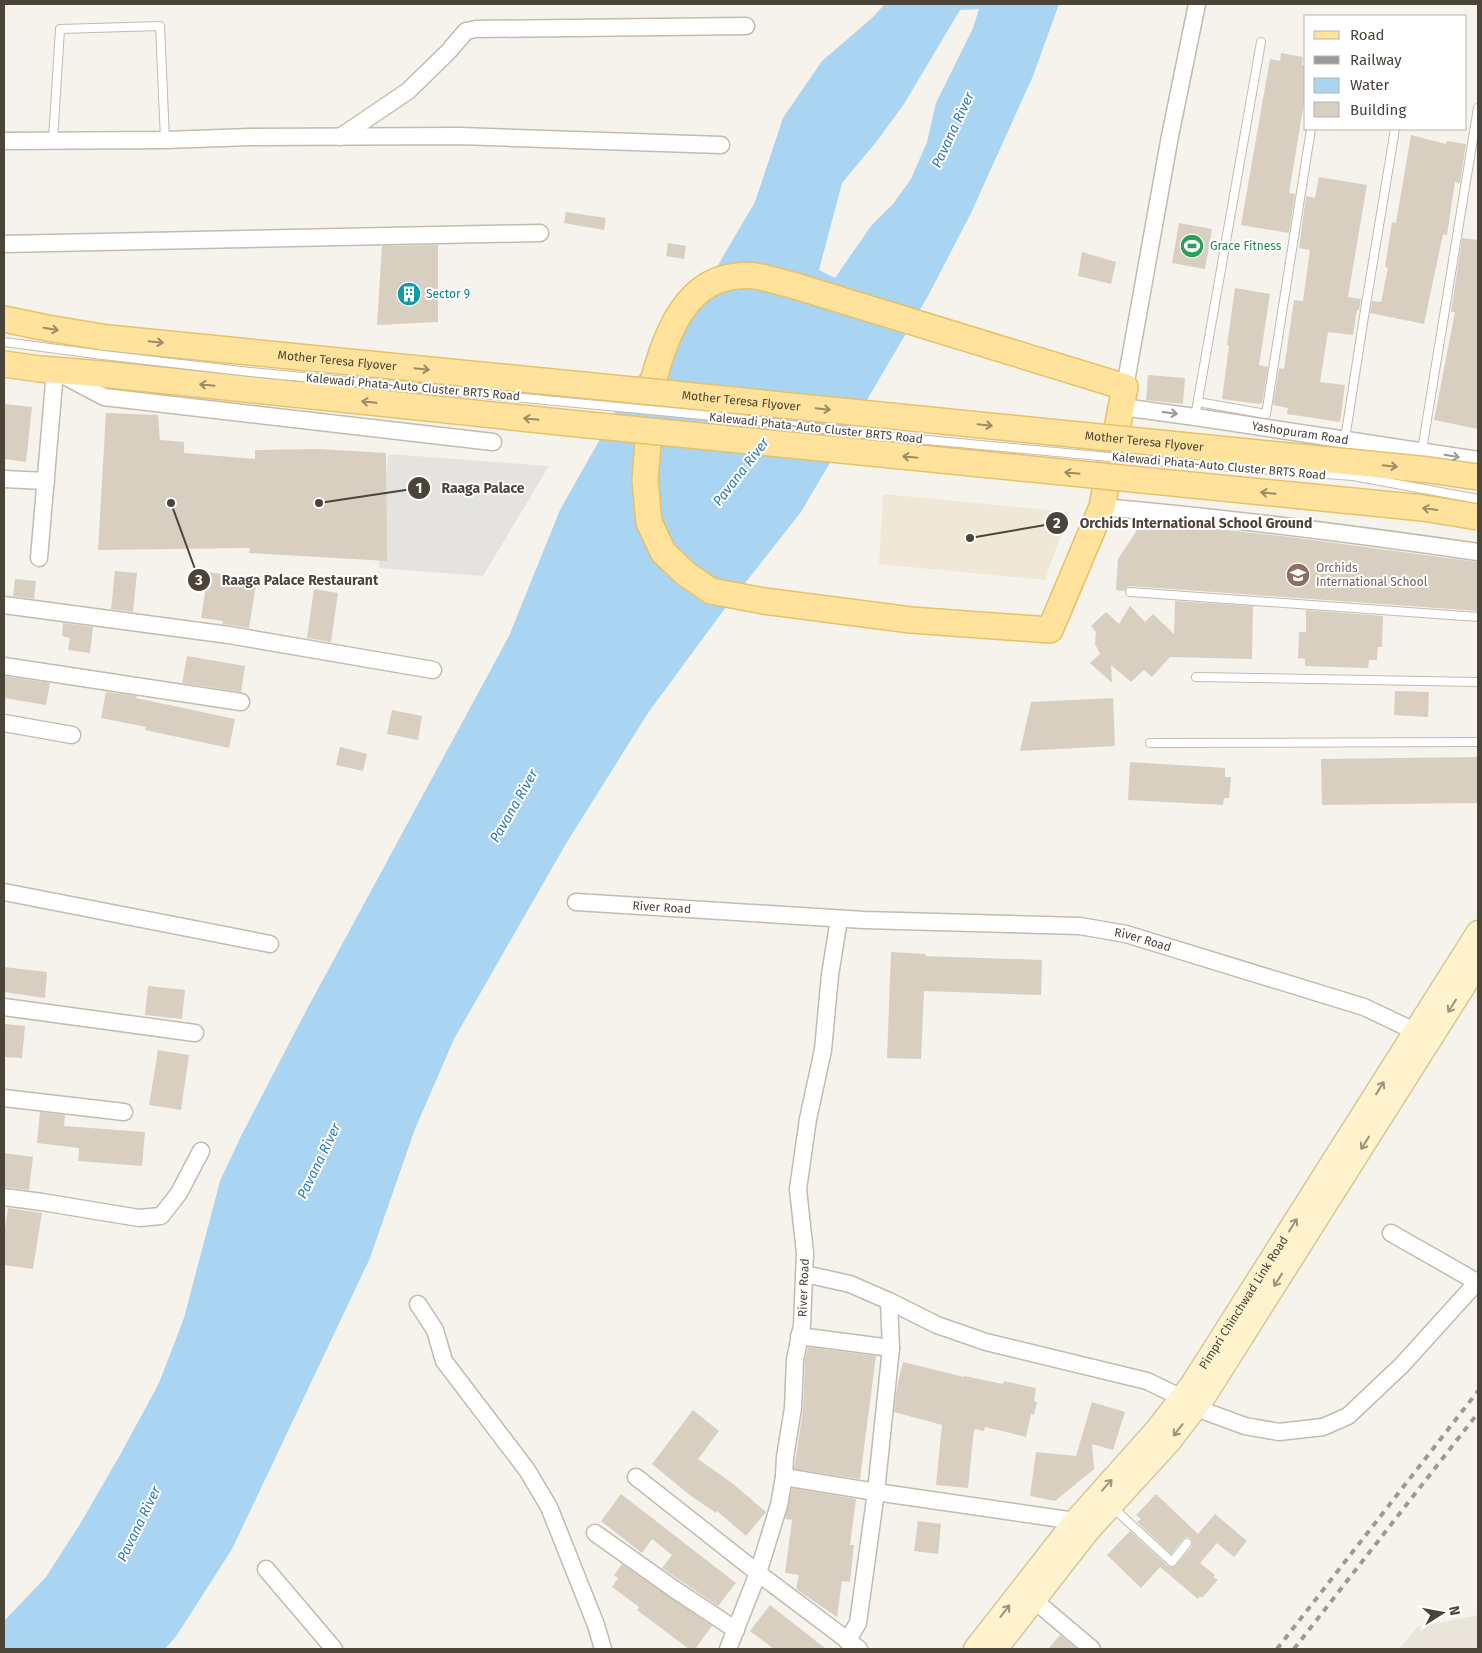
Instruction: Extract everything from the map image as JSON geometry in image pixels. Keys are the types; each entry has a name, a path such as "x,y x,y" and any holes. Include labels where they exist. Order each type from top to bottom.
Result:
{"main road":[{"path":"649,431 645,480 649,522 663,552 686,574 711,590 764,601 911,620 1050,630 1102,506 1123,397 1025,356 792,284 754,276 728,277 702,288 685,304 662,350 650,392"},
{"name":"Mother Teresa Flyover","path":"4,319 46,328 104,356 649,431 1424,508 1478,516"},
{"name":"Mother Teresa Flyover","path":"4,364 54,370 104,356 650,392 1429,470 1478,477"},
{"name":"Pimpri Chinchwad Link Road","path":"975,1649 1158,1429 1189,1403 1206,1394 1423,1035 1478,932"},
{"name":"Pimpri Chinchwad Link Road","path":"1423,1035 1478,964"},
{"name":"Pimpri Chinchwad Link Road","path":"996,1649 1034,1600 1072,1534 1111,1506 1171,1440 1189,1403"}],"street":[{"path":"1123,397 1170,136 1197,4"},
{"path":"340,137 408,91 448,52 466,31 476,29 746,26"},
{"path":"4,141 460,136 721,145"},
{"path":"4,244 540,233"},
{"path":"39,558 54,370 104,397 493,442"},
{"name":"Yashopuram Road","path":"1123,397 1345,439 1478,460"},
{"path":"4,479 46,481"},
{"path":"1102,506 1385,538 1478,552"},
{"path":"4,605 229,635 433,670"},
{"path":"4,666 241,702"},
{"path":"4,723 72,735"},
{"path":"4,892 270,944"},
{"name":"River Road","path":"576,902 839,919 1080,926 1126,934 1364,1007 1423,1035"},
{"name":"River Road","path":"728,1649 758,1573 779,1505 784,1477 785,1457 793,1408 795,1360 802,1325 805,1253 798,1189 808,1119 823,1050 830,975 839,919"},
{"path":"4,1007 195,1033"},
{"path":"4,1098 124,1112"},
{"path":"4,1197 139,1218 161,1216 179,1193 201,1151"},
{"path":"804,1276 814,1276 850,1284 889,1301 937,1326 978,1339 1147,1381 1189,1403 1245,1426 1279,1432 1322,1427 1348,1416 1402,1365 1478,1281 1391,1233"},
{"path":"636,1477 853,1645 858,1623 876,1492 891,1348 889,1301"},
{"path":"418,1304 435,1330 444,1361 468,1396 527,1470 549,1507 596,1625 603,1649"},
{"path":"799,1336 891,1348"},
{"path":"784,1477 876,1492 1072,1534"},
{"path":"595,1533 736,1630"},
{"path":"266,1569 334,1649"},
{"path":"1034,1600 1092,1649"}],"lane":[{"path":"53,140 60,29 160,26 165,140"},
{"path":"1261,42 1197,410 1266,414 1311,130"},
{"path":"1422,450 1478,108"},
{"path":"1345,439 1395,130"},
{"name":"Kalewadi Phata-Auto Cluster BRTS Road","path":"4,342 104,356 250,372 704,415 913,438 1141,460 1353,476 1478,499"},
{"path":"1130,592 1478,618"},
{"path":"1196,677 1478,682"},
{"path":"1150,743 1478,742"},
{"path":"1111,1506 1172,1562 1187,1543"}],"shaded area":[{"path":"388,454 549,466 483,576 379,568"},
{"path":"883,494 1069,512 1045,580 879,564"},
{"path":"1478,1615 1478,1649 1399,1649 1417,1627"}],"water":[{"name":"Pavana River","path":"885,4 1059,4 1033,76 971,213 928,296 801,512 720,615 648,713 567,842 454,1039 415,1129 370,1258 232,1549 177,1635 165,1649 4,1649 4,1621 46,1577 80,1524 159,1383 184,1318 220,1181 241,1136 306,1011 509,636 560,510 626,393 711,277 755,202 783,118 822,61 872,18","holes":["979,9 973,28 936,103 927,142 911,179 893,204 871,226 835,278 819,270 842,183 877,141 904,104 960,10"]}],"building":[{"path":"1281,53 1303,57 1302,65 1304,66 1304,103 1289,193 1295,194 1289,233 1241,225 1270,59 1280,61"},
{"path":"1411,135 1446,144 1447,141 1466,144 1460,183 1455,182 1447,235 1443,234 1424,324 1370,313 1372,301 1381,302 1388,268 1385,267 1392,222 1396,223"},
{"path":"1319,177 1367,185 1348,297 1361,299 1359,310 1357,310 1353,335 1328,332 1320,382 1345,385 1340,422 1287,414 1288,408 1273,405 1279,368 1284,369 1294,300 1303,301 1310,250 1299,248 1306,196 1315,198"},
{"path":"566,212 606,218 604,230 564,223"},
{"name":"Grace Fitness","path":"1179,223 1212,229 1205,269 1172,263"},
{"path":"1462,238 1478,240 1478,429 1434,420 1455,312 1451,312"},
{"path":"668,243 686,246 684,259 666,256"},
{"name":"Sector 9","path":"438,245 438,322 377,325 382,246"},
{"path":"1082,252 1116,262 1111,284 1078,276"},
{"path":"1235,288 1270,294 1259,365 1268,367 1262,403 1259,404 1222,399"},
{"path":"1148,375 1185,378 1183,404 1146,400"},
{"path":"4,404 32,407 26,462 4,459"},
{"path":"106,413 158,415 160,440 184,442 184,453 255,459 255,450 319,449 386,453 387,561 249,553 250,548 98,550"},
{"name":"Orchids International School","path":"1143,521 1290,537 1478,562 1478,611 1130,586 1125,591 1116,590 1118,559"},
{"path":"115,571 137,573 133,612 111,609"},
{"path":"208,572 257,579 249,628 222,624 223,621 201,618"},
{"path":"15,579 36,581 34,599 13,596"},
{"path":"314,589 338,593 331,642 307,638"},
{"path":"1175,601 1253,606 1252,659 1170,657 1152,677 1144,670 1131,682 1111,665 1112,683 1090,663 1100,654 1095,644 1096,632 1091,626 1106,612 1119,624 1130,606 1145,622 1153,614 1174,634"},
{"path":"1306,610 1383,616 1382,647 1378,647 1377,660 1369,660 1368,668 1305,666 1305,659 1298,658 1299,632 1306,632"},
{"path":"63,623 93,627 90,653 68,650 70,638 62,636"},
{"path":"187,656 245,666 241,692 182,683"},
{"path":"4,676 50,683 46,705 4,698"},
{"path":"1395,691 1429,692 1428,717 1394,715"},
{"path":"106,692 137,696 136,698 235,719 229,748 145,730 146,727 101,718"},
{"path":"1113,698 1115,746 1020,751 1031,702"},
{"path":"392,710 422,716 418,740 387,734"},
{"path":"340,747 367,754 363,771 336,765"},
{"path":"1478,757 1478,803 1322,805 1321,759"},
{"path":"1130,762 1225,768 1225,777 1231,777 1229,798 1224,798 1223,805 1128,800"},
{"path":"891,952 926,954 925,956 1042,960 1041,995 924,991 921,1059 887,1058"},
{"path":"4,967 47,972 45,998 4,992"},
{"path":"148,986 185,990 182,1019 145,1015"},
{"path":"4,1024 25,1026 22,1058 4,1057"},
{"path":"158,1050 189,1055 181,1110 149,1105"},
{"path":"40,1112 65,1115 64,1126 145,1132 142,1166 78,1161 79,1148 37,1143"},
{"path":"4,1153 33,1157 29,1190 4,1187"},
{"path":"8,1208 42,1213 33,1269 4,1265 4,1235"},
{"path":"808,1347 876,1356 860,1479 794,1469 803,1410 805,1361"},
{"path":"903,1362 964,1377 1003,1384 1004,1381 1036,1388 1034,1401 1037,1402 1034,1415 1031,1414 1026,1437 985,1427 984,1431 974,1429 968,1488 936,1485 942,1425 894,1412"},
{"path":"1092,1402 1125,1412 1113,1450 1092,1444 1094,1469 1055,1501 1030,1496 1036,1452 1076,1456"},
{"path":"693,1410 719,1431 698,1459 732,1483 766,1512 746,1536 717,1511 716,1513 691,1496 652,1464"},
{"path":"792,1488 856,1499 850,1545 854,1545 850,1582 842,1581 837,1617 796,1589 799,1575 785,1573 792,1520 785,1519"},
{"path":"621,1494 736,1583 718,1606 662,1568 672,1555 652,1539 642,1553 601,1521"},
{"path":"1156,1494 1198,1534 1215,1514 1247,1541 1234,1557 1217,1543 1200,1563 1215,1575 1213,1577 1218,1580 1202,1598 1200,1596 1198,1599 1160,1567 1141,1588 1107,1555 1130,1531 1168,1566 1173,1567 1176,1565 1192,1546 1191,1539 1187,1537 1183,1539 1171,1554 1137,1522 1141,1519 1136,1515"},
{"path":"918,1521 941,1524 938,1554 914,1551"},
{"path":"622,1564 712,1626 695,1649 689,1649 637,1610 639,1607 612,1587 618,1578 614,1575"},
{"path":"770,1605 826,1649 774,1649 750,1631"},
{"path":"1060,1635 1077,1649 1048,1649"}],"railway":[{"path":"1277,1649 1478,1391"},
{"path":"1294,1649 1478,1413"}],"place":[{"name":"Grace Fitness","path":"1192,246"},
{"name":"Sector 9","path":"409,294"},
{"name":"Raaga Palace Restaurant","path":"171,503"},
{"name":"Raaga Palace","path":"319,503"},
{"name":"Orchids International School Ground","path":"970,538"},
{"name":"Orchids International School","path":"1298,575"}]}
